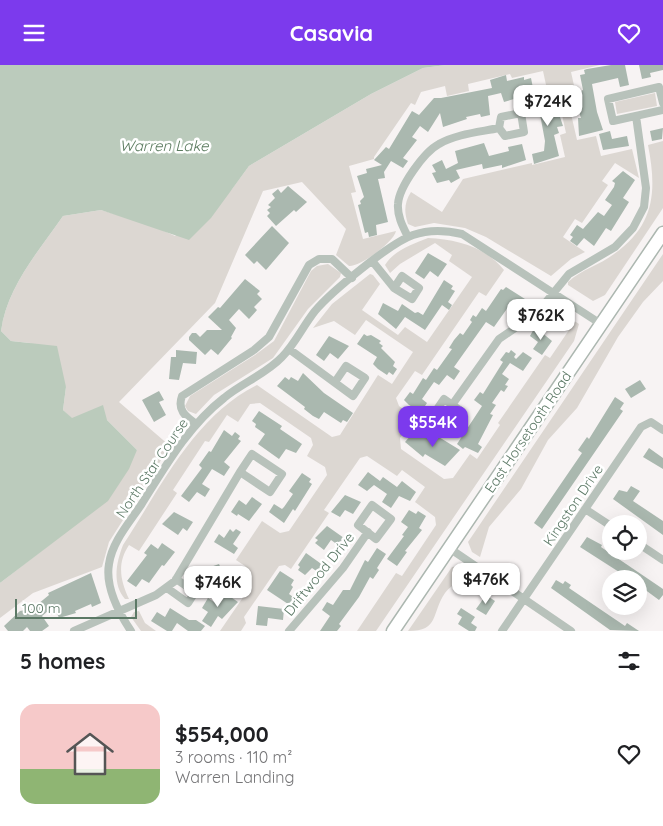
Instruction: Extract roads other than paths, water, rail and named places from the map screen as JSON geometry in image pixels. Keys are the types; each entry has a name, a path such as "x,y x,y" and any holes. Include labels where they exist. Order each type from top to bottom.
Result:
{"main road":[{"name":"East Horsetooth Road","path":"393,631 663,233"}],"street":[{"path":"663,103 659,87 608,99 613,121 663,109"},
{"path":"452,405 491,348 508,331 537,313 552,292 580,265 615,247 625,238 639,219 646,188 636,116"},
{"path":"408,237 398,215 399,197 424,156 431,149 446,141 499,128"},
{"name":"North Star Course","path":"131,631 120,611 109,583 108,566 110,555 176,451 196,424 223,398 273,366 289,349 317,309 372,262 408,237 438,230 462,234 601,324"},
{"path":"196,424 182,411 180,402 182,396 254,350 269,337 308,265 319,259 332,259 352,278"},
{"path":"372,262 394,288"},
{"path":"289,349 335,382"},
{"name":"Kingston Drive","path":"502,631 641,427 651,422 663,430"},
{"path":"74,631 167,588 176,579 240,472 252,454 282,474 270,492 240,472"},
{"path":"372,505 391,519 376,539 368,532 358,525 372,505"},
{"path":"585,509 602,520"},
{"name":"Driftwood Drive","path":"289,631 343,568 368,532"},
{"path":"449,548 571,631"},
{"path":"647,549 663,560"},
{"path":"167,588 188,603 195,593 176,579"}],"water":[{"name":"Warren Lake","path":"0,65 446,65 423,68 371,94 249,166 211,218 189,240 101,210 63,216 25,270 4,315 1,331 11,341 57,346 66,387 63,410 72,418 103,405 107,420 137,450 129,469 108,501 0,583"}]}
